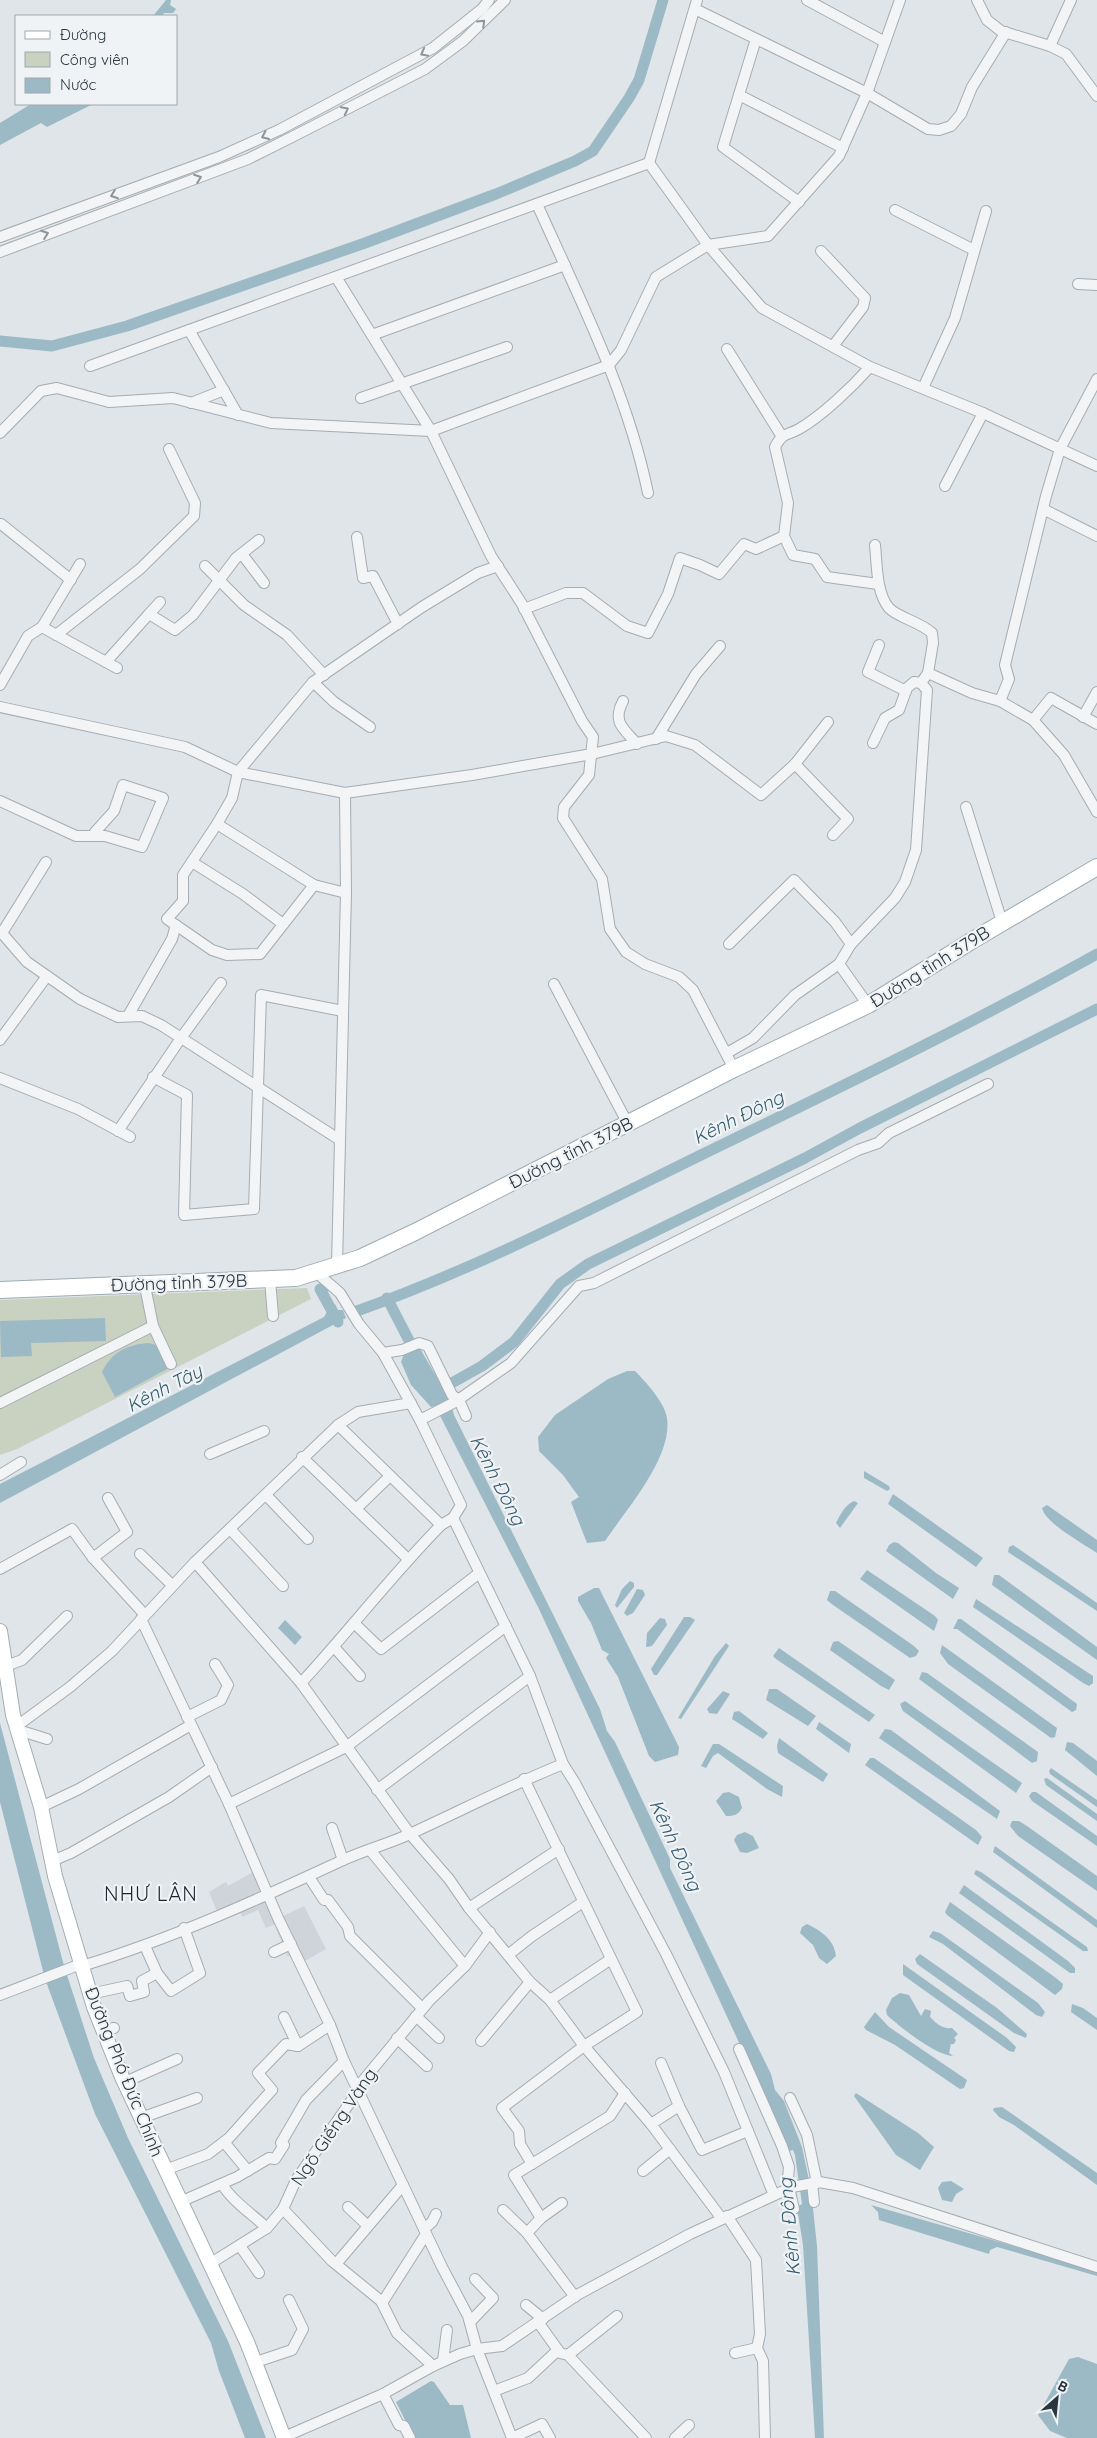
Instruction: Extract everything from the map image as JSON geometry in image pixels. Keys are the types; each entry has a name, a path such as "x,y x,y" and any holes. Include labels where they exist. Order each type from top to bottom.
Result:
{"main road":[{"name":"Đường tỉnh 379B","path":"0,1290 145,1286 296,1278 360,1258 415,1232 734,1069 868,1006 1002,922 1097,867"},
{"name":"Đường Phó Đức Chính","path":"0,1631 13,1715 41,1807 52,1861 90,1994 109,2029 124,2082 180,2202 212,2263 256,2362 284,2437"}],"street":[{"path":"0,237 219,157 286,126 433,48 482,9 489,0"},
{"path":"0,252 248,159 425,69 463,41 505,0"},
{"path":"807,0 885,42"},
{"path":"0,432 41,391 57,388 109,402 173,398 272,423 431,431 609,365 621,350 656,277 708,245 768,236 839,156 867,92 900,0"},
{"path":"977,0 987,20 1006,32 1050,46 1070,59 1097,96"},
{"path":"1050,46 1070,0"},
{"path":"650,163 696,5 756,39 867,92 928,129 939,130 951,126 961,114 972,87 1006,32"},
{"path":"756,39 723,147 799,202"},
{"path":"739,95 843,148"},
{"path":"286,126 292,137"},
{"path":"90,366 650,163"},
{"path":"650,163 708,245 762,308 870,367 983,414 1097,466"},
{"path":"537,204 609,365 640,453 648,493"},
{"path":"895,210 974,250"},
{"path":"923,388 955,318 986,211"},
{"path":"57,216 62,228"},
{"path":"821,251 865,298 863,307 833,346"},
{"path":"372,335 565,265"},
{"path":"336,277 431,431 498,566 524,609 577,712 593,737 589,775 564,806 563,818 602,879 610,929 626,952 645,964 680,977 693,990 734,1069"},
{"path":"1078,284 1097,285"},
{"path":"189,330 238,415"},
{"path":"361,398 507,347"},
{"path":"727,349 781,435"},
{"path":"870,367 852,387 798,429 781,435 775,447 788,503 784,536 793,555 815,559 827,577 878,584"},
{"path":"1000,702 1009,679 1005,665 1043,509 1060,449 1097,379"},
{"path":"191,403 224,390"},
{"path":"945,486 983,414"},
{"path":"56,634 140,569 194,516 195,504 169,449"},
{"path":"1043,509 1097,536"},
{"path":"1,524 71,580"},
{"path":"524,609 566,593 583,593 627,626 648,633 668,594 680,558 700,564 719,574 744,544 756,549 784,536"},
{"path":"357,537 363,578 373,576 398,624"},
{"path":"148,614 175,630 193,614 218,579 242,554 259,540"},
{"path":"875,545 878,584 889,608 924,626 932,634 933,643 928,673 921,683"},
{"path":"242,554 264,582"},
{"path":"0,685 28,636 42,626 80,564"},
{"path":"205,566 244,605 287,635 324,675"},
{"path":"314,885 260,954 227,955 212,950 168,919 183,901 183,875 232,798 238,772 313,682 398,624 478,573 498,566"},
{"path":"106,662 160,602"},
{"path":"42,626 117,668"},
{"path":"880,645 868,672 906,691"},
{"path":"656,739 696,674 720,646"},
{"path":"928,673 972,694 1000,702 1033,720 1064,755 1097,812"},
{"path":"313,682 334,702 370,727"},
{"path":"727,1053 753,1038 795,995 839,964 851,944 895,898 905,882 916,850 927,690 921,683 914,682 906,691 899,710 885,718 873,743"},
{"path":"1083,717 1097,692"},
{"path":"1033,720 1050,698 1097,724"},
{"path":"623,700 617,713 617,718 637,744"},
{"path":"0,707 185,747 238,772 345,793 472,775 592,754 666,736 696,745 761,795 795,764 828,722"},
{"path":"795,764 848,819 833,835"},
{"path":"0,801 76,836 105,836 142,847 163,798 123,785 114,811 95,832"},
{"path":"337,1265 346,893 345,793"},
{"path":"966,807 1002,922"},
{"path":"217,824 314,885 346,893"},
{"path":"46,862 1,932 27,962 80,999 118,1017 142,1016 181,1038 340,1140"},
{"path":"192,862 243,894 283,924"},
{"path":"729,944 794,880 835,922 851,944"},
{"path":"128,1016 172,939 176,925"},
{"path":"839,964 868,1006"},
{"path":"0,1040 47,976"},
{"path":"118,1131 153,1077 222,983"},
{"path":"554,984 628,1124"},
{"path":"153,1077 187,1095 184,1215 254,1209 261,995 343,1011"},
{"path":"0,1078 78,1109 130,1137"},
{"path":"420,1420 457,1401 511,1363 579,1286 594,1283 858,1150 878,1143 890,1133 988,1084"},
{"path":"301,1683 408,1559 441,1525 453,1518 460,1505 420,1420 384,1353 359,1324 340,1293 317,1273"},
{"path":"270,1279 273,1316"},
{"path":"145,1286 153,1326 172,1364"},
{"path":"0,1403 153,1326"},
{"path":"384,1353 402,1350 419,1343 428,1346 452,1395 466,1416"},
{"path":"18,1728 112,1651 195,1562 266,1495 302,1457 338,1425 358,1412 411,1403"},
{"path":"338,1425 441,1525"},
{"path":"210,1454 264,1431"},
{"path":"302,1457 408,1559"},
{"path":"0,1475 21,1462"},
{"path":"356,1509 390,1476"},
{"path":"266,1495 308,1539"},
{"path":"93,1558 127,1532 108,1498"},
{"path":"453,1518 478,1574 530,1676 563,1764 666,1954 724,2072 774,2194"},
{"path":"0,1569 72,1529 93,1558 143,1617 188,1721 212,1767 268,1894 330,2025 344,2061 470,2322 477,2348 512,2438 542,2424 550,2438"},
{"path":"230,1529 283,1586"},
{"path":"140,1554 172,1585"},
{"path":"195,1562 301,1683 410,1834 449,1879 469,1908 530,1982 550,2000 584,2046 651,2124 756,2260 760,2334 758,2348 763,2361 765,2438"},
{"path":"354,1623 381,1649 478,1574"},
{"path":"6,1666 22,1660 67,1616"},
{"path":"229,1804 346,1747 506,1626"},
{"path":"334,1647 360,1676"},
{"path":"41,1807 78,1789 221,1700 228,1685 215,1664"},
{"path":"377,1790 530,1676"},
{"path":"18,1728 47,1739"},
{"path":"0,1995 66,1970 145,1946 309,1877 343,1860 410,1834 524,1779 563,1764"},
{"path":"52,1861 70,1853 169,1797 212,1767"},
{"path":"524,1779 637,2012 584,2046 502,2108 519,2131 520,2144 532,2164"},
{"path":"332,1828 343,1860"},
{"path":"469,1908 559,1849"},
{"path":"370,1850 465,1966"},
{"path":"309,1877 324,1900 328,1900 348,1927 350,1936 422,2008 439,2038"},
{"path":"508,1955 532,1936 583,1902"},
{"path":"145,1946 157,1974 170,1991 200,1973 184,1928"},
{"name":"Ngõ Giếng Vàng","path":"212,2263 267,2228 283,2209 296,2180 358,2091 361,2083 422,2008 465,1966 490,1932"},
{"path":"274,1952 291,1944"},
{"path":"550,2000 612,1959"},
{"path":"90,1994 127,1986 130,1996 144,1992 142,1981 157,1974"},
{"path":"481,2041 530,1982"},
{"path":"284,2016 300,2047"},
{"path":"165,2170 208,2154 224,2142 272,2090 258,2073 286,2044 300,2047 330,2025"},
{"path":"397,2038 427,2066"},
{"path":"739,2049 782,2146 789,2167 789,2188 794,2209"},
{"path":"124,2082 176,2059"},
{"path":"180,2202 222,2184 269,2158 275,2159 284,2145 281,2143 306,2100 344,2061"},
{"path":"661,2063 678,2106 702,2150 748,2131"},
{"path":"541,2218 514,2175 610,2116 625,2093"},
{"path":"141,2118 197,2098"},
{"path":"790,2098 808,2140 815,2183 814,2202"},
{"path":"651,2124 678,2106"},
{"path":"224,2142 248,2171"},
{"path":"643,2171 670,2149"},
{"path":"284,2437 383,2394 443,2361 477,2348 502,2346 574,2297 690,2234 789,2188 815,2183 853,2188 1097,2267"},
{"path":"222,2184 228,2195 239,2202 267,2228"},
{"path":"336,2264 403,2185"},
{"path":"527,2234 541,2218 562,2203"},
{"path":"348,2208 368,2226"},
{"path":"283,2209 336,2264 382,2304 397,2333 433,2366"},
{"path":"503,2210 527,2234 574,2297"},
{"path":"382,2304 436,2214"},
{"path":"240,2246 259,2273"},
{"path":"470,2322 493,2298 475,2279"},
{"path":"256,2362 292,2350 303,2329 289,2300"},
{"path":"526,2305 540,2320 560,2353 568,2355 646,2438"},
{"path":"568,2355 617,2316"},
{"path":"443,2361 447,2330"},
{"path":"735,2353 758,2348"},
{"path":"494,2391 528,2378 558,2350"},
{"path":"383,2394 399,2425 404,2426 410,2438"},
{"path":"675,2438 689,2425"}],"shaded area":[{"path":"257,1870 279,1918 304,1906 326,1949 300,1964 295,1954 288,1957 276,1929 282,1927 280,1922 266,1928 258,1910 242,1917 239,1907 218,1914 209,1892 226,1882 228,1886"}],"green space":[{"path":"307,1288 311,1299 17,1449 0,1455 0,1300"}],"water":[{"path":"166,0 171,0 170,5 176,9 173,13 154,15"},
{"path":"29,105 91,105 47,127 41,123 0,145 0,123"},
{"path":"335,1304 338,1310 343,1310 346,1318 0,1503 0,1484 324,1317 329,1308"},
{"path":"105,1318 106,1341 31,1343 32,1356 1,1357 0,1321"},
{"path":"149,1343 156,1345 169,1368 115,1397 102,1372 106,1365 121,1350 134,1345"},
{"path":"418,1345 450,1400 454,1415 600,1709 607,1731 615,1742 670,1859 670,1868 771,2074 775,2090 784,2101 802,2147 811,2190 817,2246 824,2438 815,2438 803,2245 797,2207 802,2204 795,2155 793,2150 789,2151 539,1609 435,1406 431,1407 411,1385 401,1362 404,1354"},
{"path":"627,1371 635,1371 659,1399 666,1412 667,1433 656,1466 605,1541 587,1543 571,1502 579,1497 563,1475 539,1451 538,1437 555,1415 608,1379"},
{"path":"864,1471 889,1486 890,1489 887,1491 864,1478"},
{"path":"893,1494 983,1558 976,1567 888,1504"},
{"path":"854,1501 858,1503 840,1528 836,1523 845,1508"},
{"path":"1047,1505 1097,1540 1097,1553 1050,1520 1042,1508"},
{"path":"894,1542 959,1588 953,1599 886,1551 889,1545"},
{"path":"1013,1545 1097,1603 1097,1611 1008,1552 1009,1547"},
{"path":"867,1570 935,1616 938,1620 934,1631 860,1579"},
{"path":"994,1575 999,1575 1097,1647 1097,1660 992,1585"},
{"path":"630,1581 634,1583 634,1587 617,1608 615,1605 622,1589"},
{"path":"594,1588 599,1588 679,1747 678,1755 655,1762 649,1756 618,1677 606,1658 609,1654 602,1650 591,1623 578,1601 578,1597"},
{"path":"637,1589 643,1590 645,1595 633,1613 627,1616 624,1613"},
{"path":"830,1591 835,1591 914,1646 919,1651 916,1656 910,1658 833,1605 827,1600"},
{"path":"976,1599 1093,1676 1093,1683 1089,1686 1083,1683 973,1607"},
{"path":"684,1617 690,1617 695,1620 657,1675 654,1675 651,1669"},
{"path":"660,1618 665,1619 667,1625 652,1646 646,1647 647,1633"},
{"path":"958,1619 961,1619 1077,1704 1076,1710 1072,1712 957,1629 953,1629"},
{"path":"285,1620 302,1637 295,1645 278,1628"},
{"path":"838,1641 895,1680 889,1690 830,1650 833,1642"},
{"path":"726,1643 729,1646 681,1719 678,1718 715,1656"},
{"path":"942,1645 1057,1728 1055,1737 1051,1738 948,1664 940,1653"},
{"path":"779,1648 875,1715 869,1722 776,1659 773,1656"},
{"path":"922,1672 927,1673 1038,1752 1037,1761 1032,1763 919,1679"},
{"path":"769,1689 777,1689 816,1716 808,1726 766,1700"},
{"path":"723,1691 730,1694 717,1714 709,1713 707,1709"},
{"path":"905,1701 1022,1783 1016,1793 903,1711 900,1704"},
{"path":"739,1711 768,1733 763,1739 732,1719 734,1712"},
{"path":"819,1722 851,1744 849,1753 816,1729"},
{"path":"0,1723 64,1966 94,2058 128,2138 228,2341 266,2438 245,2438 219,2371 211,2343 95,2114 45,1979 0,1802"},
{"path":"885,1729 891,1730 1000,1811 997,1819 879,1738"},
{"path":"779,1738 828,1774 823,1782 778,1753"},
{"path":"1067,1742 1073,1743 1097,1761 1097,1776 1065,1750"},
{"path":"713,1744 719,1744 783,1786 782,1797 767,1789 718,1753 713,1756 706,1768 701,1766"},
{"path":"870,1758 874,1758 976,1830 982,1837 978,1845 865,1765"},
{"path":"1051,1768 1097,1800 1097,1807 1050,1774"},
{"path":"1047,1778 1097,1814 1097,1821 1046,1785 1044,1779"},
{"path":"729,1792 739,1797 742,1808 736,1815 726,1816 716,1801 723,1793"},
{"path":"1032,1792 1036,1792 1097,1836 1097,1846 1032,1801 1029,1796"},
{"path":"1012,1821 1019,1821 1027,1826 1097,1876 1097,1891 1018,1836 1010,1826"},
{"path":"745,1832 753,1836 759,1848 747,1853 740,1852 734,1840 737,1835"},
{"path":"995,1846 1097,1920 1097,1928 993,1852"},
{"path":"976,1870 1087,1947 1088,1951 1083,1951 974,1874"},
{"path":"964,1885 1068,1961 1075,1968 1075,1973 1070,1973 959,1893"},
{"path":"950,1902 1056,1978 1063,1984 1062,1989 1055,1995 947,1915 945,1912"},
{"path":"807,1924 822,1933 833,1945 836,1956 827,1964 819,1958 813,1945 800,1933 802,1927"},
{"path":"933,1931 940,1933 1038,2003 1045,2012 1042,2017 1036,2015 943,1944 929,1937"},
{"path":"920,1954 997,2008 1027,2034 1026,2038 1014,2033 917,1964 915,1959"},
{"path":"903,1964 1007,2038 1016,2047 1014,2052 1009,2051 903,1975"},
{"path":"900,1993 909,1995 921,2016 925,2009 931,2011 930,2017 935,2022 942,2027 952,2028 958,2034 954,2038 956,2040 954,2044 951,2044 949,2053 953,2056 928,2046 887,2015 886,2010 892,1998"},
{"path":"1072,2004 1083,2008 1097,2018 1097,2030 1071,2012"},
{"path":"875,2012 889,2027 967,2080 964,2088 960,2089 895,2045 866,2030 864,2027"},
{"path":"856,2093 918,2133 934,2147 920,2170 896,2155 854,2096"},
{"path":"1002,2107 1097,2173 1097,2185 1014,2125 999,2117 993,2110 994,2108"},
{"path":"951,2181 964,2189 956,2194 952,2202 942,2200 938,2188 942,2182"},
{"path":"871,2205 1097,2270 1097,2276 997,2247 990,2250 989,2254 879,2220 878,2212"},
{"path":"1078,2357 1097,2364 1097,2438 1067,2438 1050,2431 1038,2415 1069,2359"},
{"path":"431,2381 434,2382 450,2405 463,2405 471,2438 414,2438 396,2402"}],"waterway":[{"path":"0,341 52,346 127,326 365,243 496,194 575,161 593,151 639,80 663,0"},
{"name":"Kênh Đông","path":"357,1311 444,1277 573,1218 900,1058 1097,954"},
{"path":"450,1384 482,1366 514,1342 560,1284 588,1264 805,1158 860,1128 1097,1009"},
{"path":"325,1287 320,1289 338,1322"},
{"name":"Kênh Đông","path":"387,1298 416,1354"}],"district":[{"name":"NHƯ LÂN","path":"151,1894"}],"water label":[{"name":"Kênh Tây","path":"164,1388"}]}
